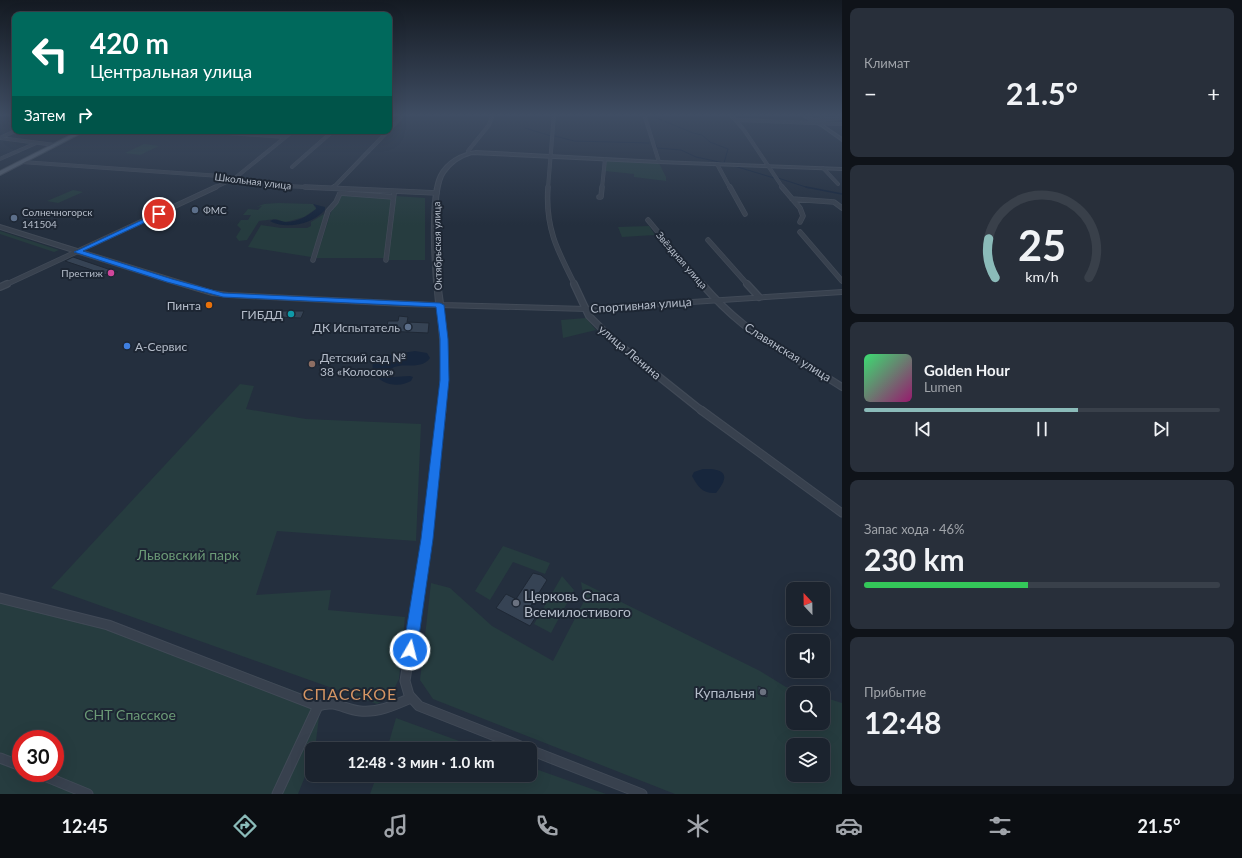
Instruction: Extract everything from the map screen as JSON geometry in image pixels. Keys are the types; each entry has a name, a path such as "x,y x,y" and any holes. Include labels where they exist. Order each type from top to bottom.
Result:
{"main road":[{"path":"0,173 45,151"}],"street":[{"path":"0,159 18,151"},
{"path":"0,287 235,178 268,151"},
{"path":"292,167 310,151"},
{"path":"333,188 369,151"},
{"name":"улица Ленина","path":"551,151 547,199 550,229 557,250 589,316 603,331 720,425 842,513"},
{"path":"656,151 659,162"},
{"path":"758,151 774,177 803,213 800,222"},
{"path":"469,153 659,162 842,168"},
{"name":"Октябрьская улица","path":"440,305 435,235 437,193 441,174 459,158 469,153"},
{"path":"598,197 601,197 605,159"},
{"name":"Школьная улица","path":"22,162 235,178 277,185 437,193"},
{"path":"717,164 745,214"},
{"path":"823,168 838,184"},
{"path":"386,260 393,197 395,191"},
{"path":"314,260 328,211 336,202 340,193 393,197"},
{"path":"792,199 837,203 842,208"},
{"name":"Звёздная улица","path":"648,220 717,300"},
{"name":"Спортивная улица","path":"0,226 170,281 223,295 586,310 842,292"},
{"path":"800,232 842,282"},
{"path":"708,240 759,297"},
{"name":"Славянская улица","path":"717,300 751,330 842,387"},
{"path":"440,305 444,339 445,380 427,539 405,680 406,690 419,706 511,742"},
{"path":"0,598 108,624 318,706"},
{"path":"276,794 318,706 328,702 364,712 386,708 411,698"},
{"path":"537,752 642,794"},
{"path":"0,758 12,763"},
{"path":"59,782 88,794"}],"green space":[{"path":"129,151 148,151 140,155 125,153"},
{"path":"607,160 659,163 666,177 666,181 634,177 634,174 605,171"},
{"path":"73,190 83,192 58,203 47,201"},
{"path":"340,195 392,197 384,258 316,258 331,212 338,202"},
{"path":"395,196 425,198 425,260 387,260"},
{"path":"264,204 313,204 316,209 304,217 290,221 284,222 276,219 259,221 247,240 239,241 236,237 241,229 237,225 241,220 248,220 251,215 243,215 248,209 258,210 262,206 256,207"},
{"path":"326,214 311,257 248,247 261,225 281,228 307,228 311,226 311,222"},
{"path":"649,226 655,235 622,237 618,227"},
{"path":"0,231 59,250 54,252 0,234"},
{"path":"586,318 596,330 563,338 561,320"},
{"name":"Львовский парк","path":"240,384 254,386 246,409 306,419 421,424 416,541 277,531 256,595 331,590 328,610 405,617 399,679 390,697 377,704 51,588"},
{"path":"503,546 550,563 545,574 513,562 490,600 475,591"},
{"path":"562,576 574,590 551,633 534,624"},
{"path":"581,582 760,671 786,687 786,730 830,730 830,699 842,703 842,794 675,794 433,699 420,680 431,583 450,588 492,626 553,661 584,601"},
{"name":"СНТ Спасское","path":"0,595 109,621 321,701 316,742 305,742 305,776 298,794 0,794"},
{"path":"396,718 462,742 389,742"},
{"path":"537,769 606,794 370,794 374,782 537,782"}],"water":[{"path":"313,204 325,207 325,210 314,219 307,222 284,225 276,224 270,221 276,220 290,222 298,220 316,209"},
{"path":"415,351 427,353 430,358 420,365 396,366 388,373 393,377 413,377 411,381 396,385 390,384 381,380 374,372 372,366 374,360 383,356"},
{"path":"703,469 721,471 723,474 723,482 716,493 711,493 701,489 692,476 694,472"}],"building":[{"path":"73,257 118,272 110,276 65,261"},
{"name":"ГИБДД","path":"280,311 304,311 301,318 277,317"},
{"name":"ДК Испытатель","path":"399,316 408,317 407,322 429,323 428,333 386,331 388,321 398,321"},
{"name":"Церковь Спаса Всемилостивого","path":"533,573 541,575 547,580 530,607 539,612 530,626 496,608 506,594 516,599"},
{"name":"Купальня","path":"758,686 767,690 767,697 758,694"}],"waterway":[{"path":"683,151 696,157 724,163 727,151"},
{"path":"731,165 774,178"},
{"path":"778,178 809,188"},
{"path":"806,187 842,194"}],"place":[{"name":"ФМС","path":"195,210"},
{"name":"Солнечногорск 141504","path":"14,218"},
{"name":"Престиж","path":"111,273"},
{"name":"Пинта","path":"209,305"},
{"name":"ГИБДД","path":"291,314"},
{"name":"ДК Испытатель","path":"408,327"},
{"name":"A-Сервис","path":"127,346"},
{"name":"Детский сад № 38 «Колосок»","path":"312,364"},
{"name":"Церковь Спаса Всемилостивого","path":"516,603"},
{"name":"Купальня","path":"763,692"}],"district":[{"name":"СПАССКОЕ","path":"350,693"}],"route":[{"path":"159,214 77,252 170,281 223,295 440,305 444,339 444,393 427,539 410,650"}]}
